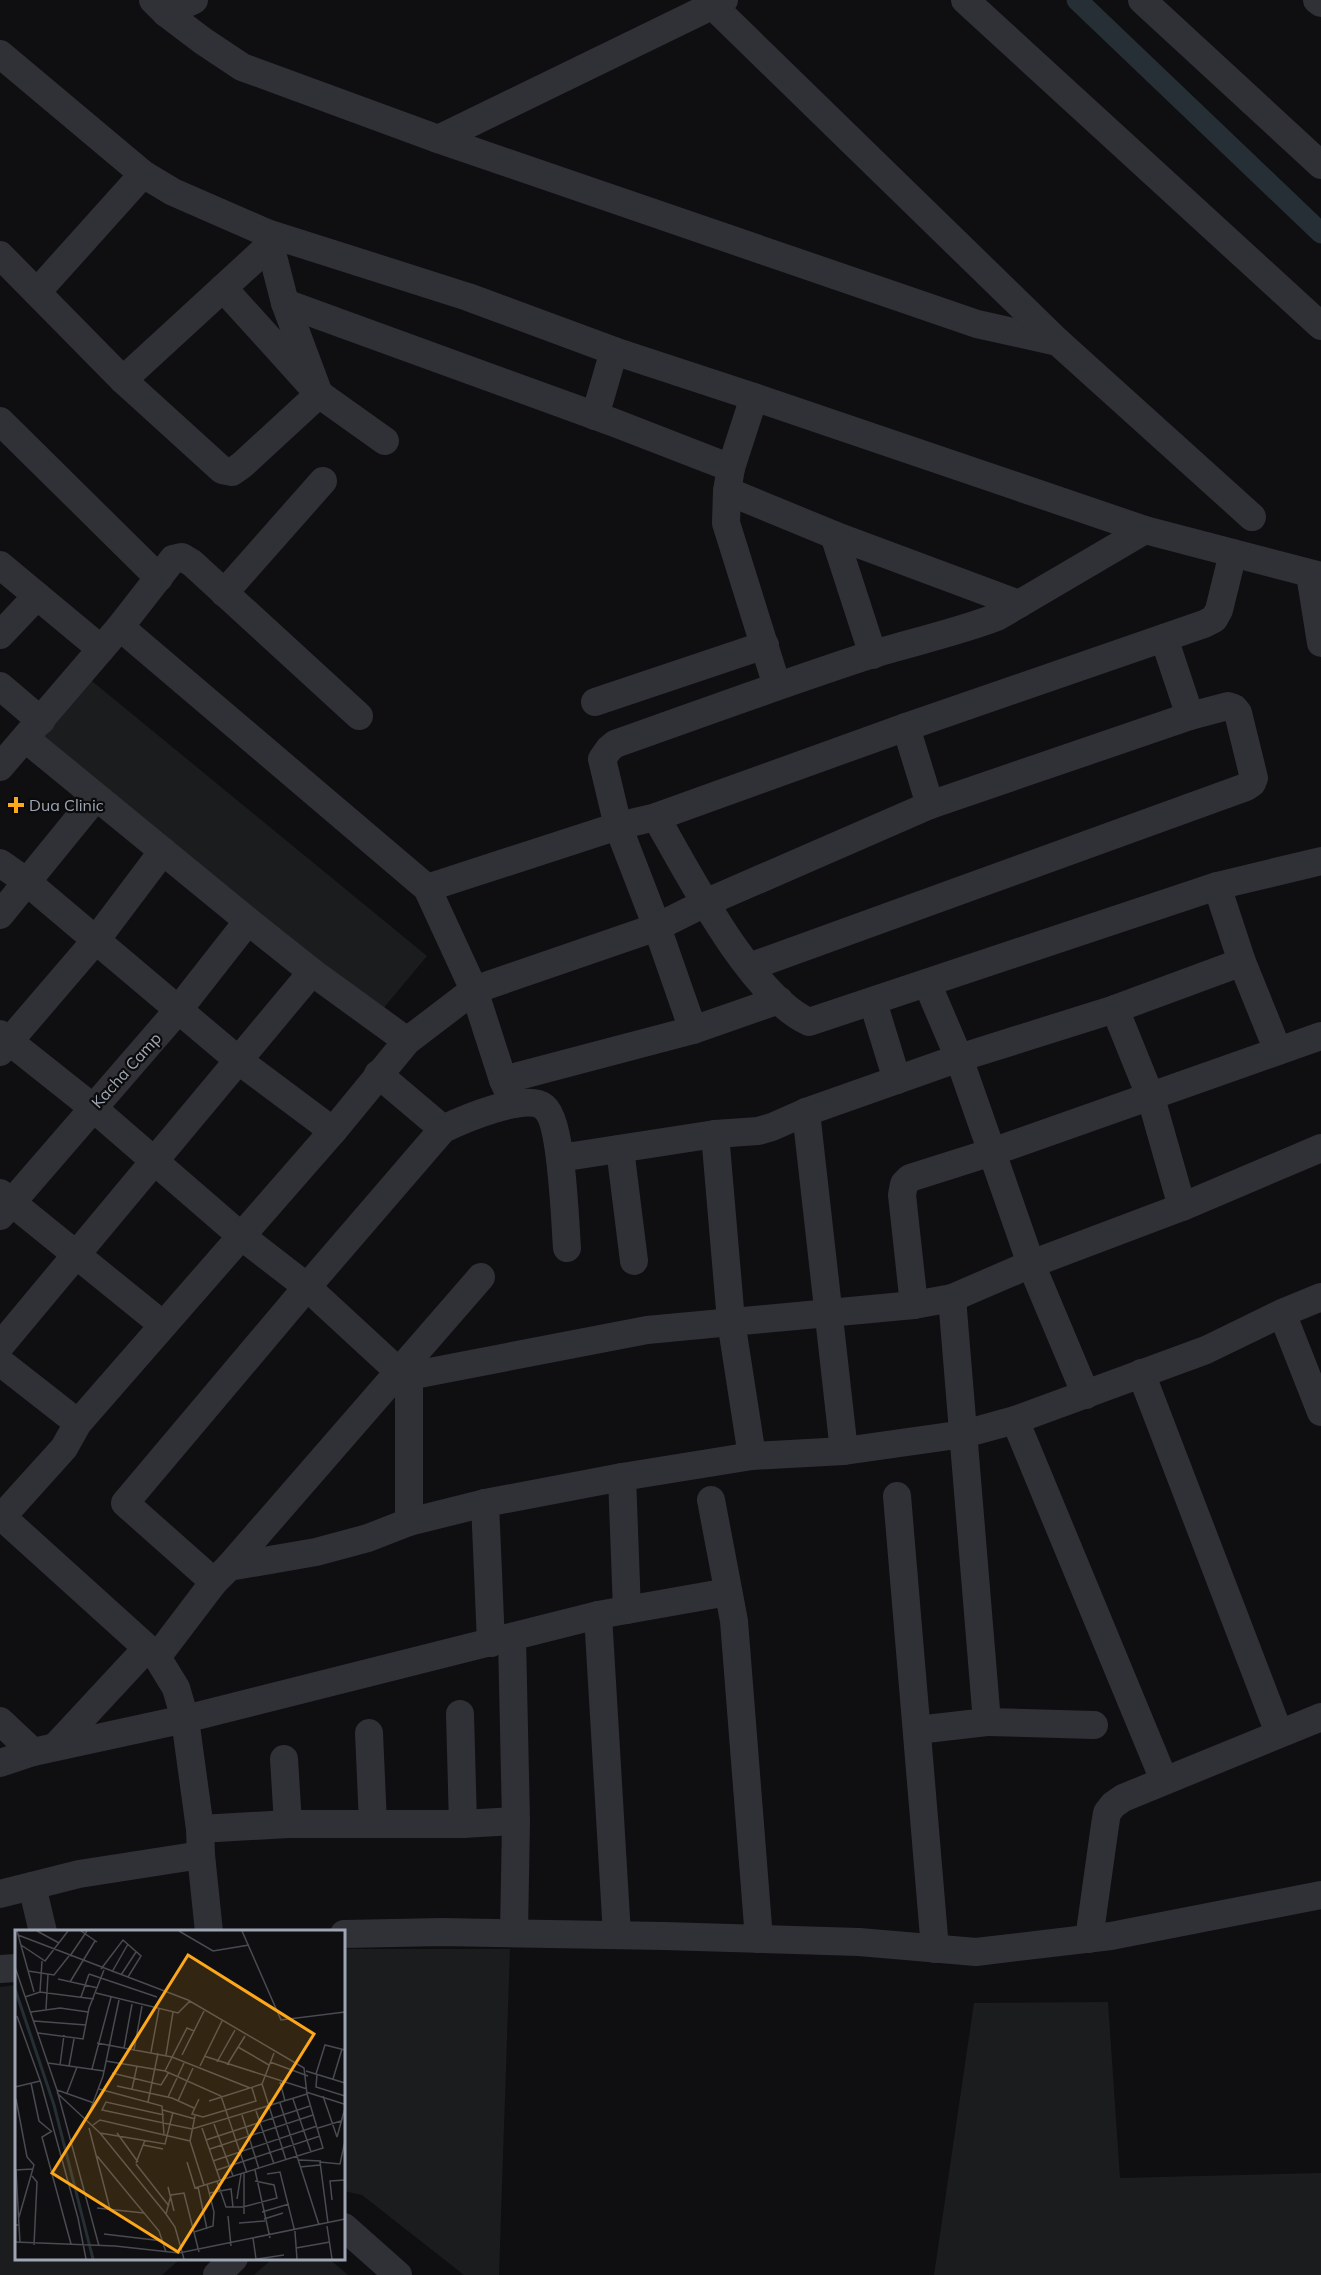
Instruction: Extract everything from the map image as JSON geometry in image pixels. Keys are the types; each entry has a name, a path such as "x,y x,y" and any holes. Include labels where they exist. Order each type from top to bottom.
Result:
{"street":[{"path":"159,7 194,0"},
{"path":"965,0 1321,326"},
{"path":"1142,0 1321,165"},
{"path":"1317,0 1321,3"},
{"path":"438,139 718,3 1059,342 1252,517"},
{"path":"159,7 242,67 438,139 977,324 1059,342"},
{"path":"0,54 143,174 173,192 269,239 468,297 614,351 1145,530 1316,575 1321,643"},
{"path":"37,292 143,174"},
{"path":"123,380 223,288 269,239"},
{"path":"269,239 285,303 319,394"},
{"path":"0,255 123,380 222,470 232,472 242,465 319,394"},
{"path":"223,288 319,394 385,441"},
{"path":"285,303 596,416 729,480 834,535 1019,604"},
{"path":"596,416 614,351"},
{"path":"754,397 729,480 726,523 777,686"},
{"path":"0,421 159,578"},
{"path":"224,593 323,481"},
{"path":"693,1030 618,826 602,759 609,748 777,686 873,654 997,617 1145,530"},
{"path":"834,535 873,654"},
{"path":"427,888 618,826 656,817 1214,619 1220,610 1233,553"},
{"path":"0,767 120,627 173,559 182,558 192,563 359,716"},
{"path":"0,565 101,649"},
{"path":"0,635 37,596"},
{"path":"120,627 427,888 474,990 509,1092 544,1106 550,1113 560,1158 567,1248"},
{"path":"1164,638 1190,716"},
{"path":"595,702 765,645"},
{"path":"0,686 33,730 96,797 312,972 406,1041"},
{"path":"209,1930 185,1719 176,1688 152,1652 1,1517 64,1448 78,1423 333,1131 406,1041 474,990 657,927 705,903 930,805 1190,716 1228,706 1234,708 1238,713 1254,778 1246,788 749,967"},
{"path":"906,727 930,805"},
{"path":"0,915 96,797"},
{"path":"656,817 705,903 749,967 779,1000 800,1018 809,1022 1218,886 1321,861"},
{"path":"163,851 96,940 3,1043 92,1107 241,1236 307,1287 404,1374 409,1522"},
{"path":"0,863 27,882 238,1060 333,1131"},
{"path":"1218,886 1242,962 1278,1051"},
{"name":"Kacha Camp","path":"4,1204 179,1009 248,921"},
{"path":"560,1158 715,1134 758,1131 772,1127 806,1112 959,1058 1115,1009 1242,962"},
{"path":"0,1346 312,972"},
{"path":"927,983 959,1058 1031,1264 1086,1395"},
{"path":"221,1575 125,1503 443,1129 509,1092 779,1000"},
{"path":"873,1002 897,1080"},
{"path":"1115,1009 1151,1098 1182,1207"},
{"path":"914,1305 902,1195 904,1184 910,1178 1151,1098 1321,1036"},
{"path":"378,1074 443,1129"},
{"path":"806,1112 844,1451"},
{"path":"715,1134 731,1321 752,1456"},
{"path":"620,1149 634,1261"},
{"path":"404,1374 646,1330 914,1305 952,1298 1031,1264 1182,1207 1321,1149"},
{"path":"4,1204 76,1255 163,1325"},
{"path":"44,1750 152,1652 404,1374 481,1277"},
{"path":"221,1575 368,1538 409,1522 485,1503 622,1477 752,1456 844,1451 964,1434 1015,1420 1206,1350 1321,1297"},
{"path":"952,1298 987,1722"},
{"path":"1282,1313 1321,1412"},
{"path":"0,1362 78,1423"},
{"path":"1141,1373 1279,1733"},
{"path":"1015,1420 1164,1780"},
{"path":"622,1477 627,1610"},
{"path":"897,1496 935,1949"},
{"path":"711,1500 734,1621 759,1939"},
{"path":"485,1503 501,1640 516,1821 514,1933"},
{"path":"0,1763 44,1750 185,1719 598,1615 728,1592"},
{"path":"598,1615 617,1935"},
{"path":"460,1714 463,1824"},
{"path":"1089,1939 1107,1813 1113,1804 1164,1780 1321,1717"},
{"path":"0,1721 44,1750"},
{"path":"917,1730 987,1722 1094,1725"},
{"path":"369,1733 373,1823"},
{"path":"284,1759 288,1824"},
{"path":"0,1894 200,1842 288,1824 463,1824 516,1821"},
{"path":"33,1886 42,1930"},
{"path":"345,1934 442,1932 759,1939 859,1942 976,1952 1111,1936 1321,1895"},
{"path":"0,1970 15,1968"},
{"path":"345,2228 398,2275"},
{"path":"217,2275 233,2260"}],"shaded area":[{"path":"76,668 427,956 377,1016 26,729"},
{"path":"345,1949 510,1949 499,2275 464,2275 362,2195 345,2191"},
{"path":"15,1985 15,2260 179,2260 162,2275 0,2275 0,1987"},
{"path":"1108,2002 1120,2178 1321,2173 1321,2275 934,2275 974,2003"},
{"path":"271,2260 330,2260 348,2275 254,2275"}],"waterway":[{"path":"1077,0 1321,233"}],"place":[{"name":"Dua Clinic","path":"16,805"}]}
